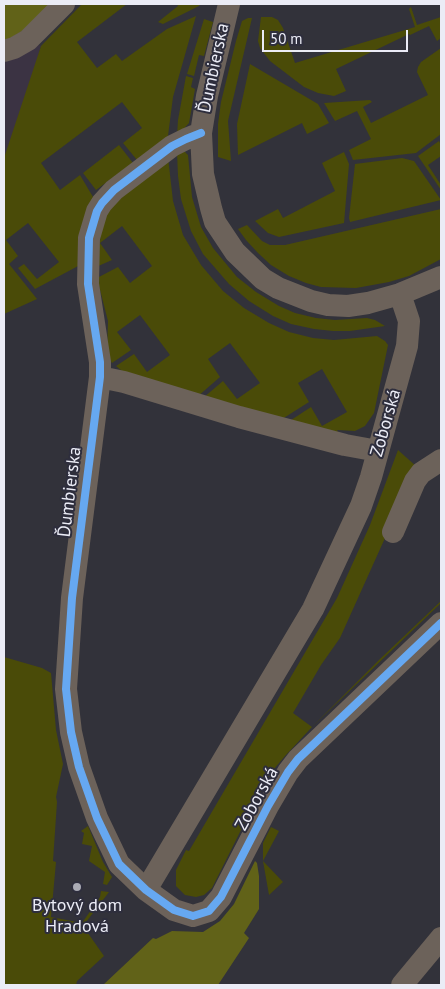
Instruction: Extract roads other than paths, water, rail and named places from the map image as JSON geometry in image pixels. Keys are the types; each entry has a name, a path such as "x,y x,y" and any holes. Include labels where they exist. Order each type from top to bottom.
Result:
{"street":[{"path":"4,51 28,40 64,4"},
{"name":"Ďumbierska","path":"146,890 119,864 97,818 79,768 71,732 66,688 72,598 100,377 100,362 88,284 89,238 97,211 114,190 172,146 186,138 201,133 207,96 230,4"},
{"path":"201,133 203,174 215,222 235,252 263,279 295,296 328,305 348,306 368,303 400,294 441,277"},
{"name":"Zoborská","path":"400,294 408,321 409,333 397,386 360,506 340,553 313,609 146,890 163,903 184,915 201,915 215,905 226,889 268,806 288,772 298,760 441,623"},
{"path":"100,377 124,382 239,417 345,445 378,451"},
{"path":"393,532 415,481 421,473 441,460"},
{"path":"402,985 441,938"}],"place":[{"name":"Bytový dom Hradová","path":"77,887"}]}
